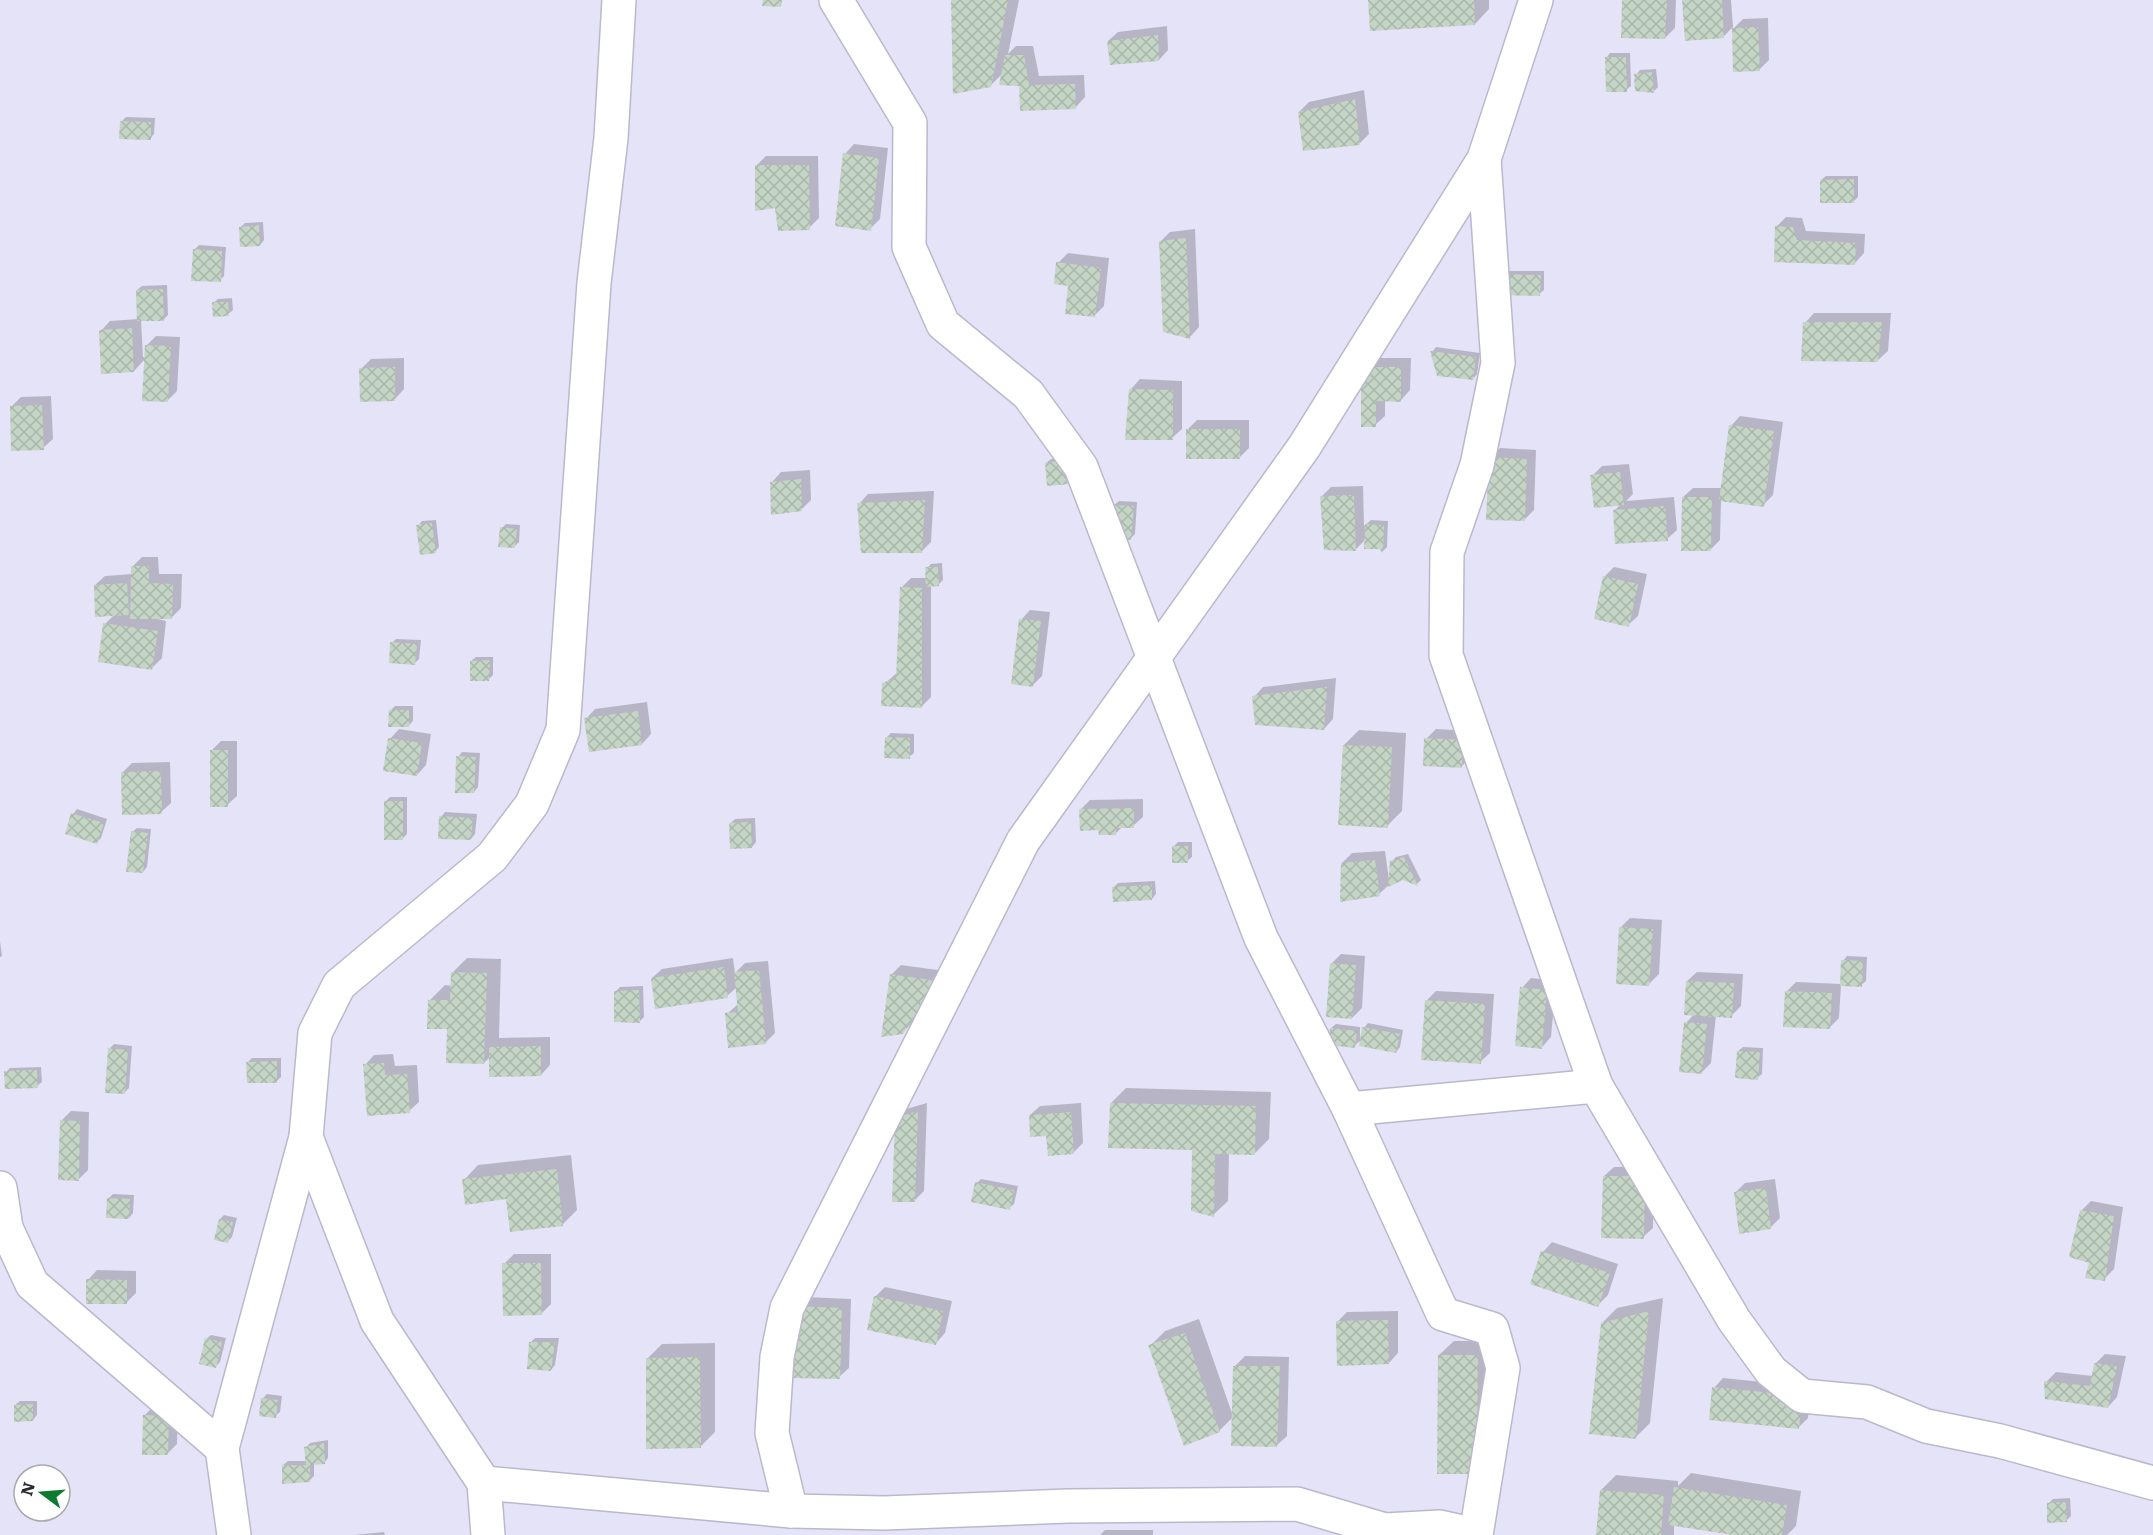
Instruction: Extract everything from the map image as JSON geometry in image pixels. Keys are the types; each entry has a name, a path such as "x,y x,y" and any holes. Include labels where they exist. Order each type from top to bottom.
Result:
{"street":[{"path":"234,1535 222,1448 306,1137 315,1034 339,985 492,857 532,804 563,730 594,294 611,138 619,0"},
{"path":"484,1483 791,1511 884,1513 1068,1506 1297,1504 1385,1530 1440,1527 1476,1535 1503,1368 1492,1329 1443,1314 1349,1109 1261,938 1081,467 1028,394 943,324 909,247 910,123 836,0"},
{"path":"791,1511 772,1433 777,1357 787,1308 1023,840 1304,447 1484,159 1536,0"},
{"path":"1484,159 1498,363 1477,465 1447,552 1446,656 1596,1086 1734,1320 1771,1371 1803,1396 1867,1402 1926,1426 2000,1441 2153,1483"},
{"path":"1349,1109 1596,1086"},
{"path":"306,1137 377,1321 484,1483 488,1535"},
{"path":"0,1188 6,1228 32,1284 222,1448"}],"building":[{"path":"763,0 782,0 781,7 762,6"},
{"path":"951,0 1008,0 991,87 953,94"},
{"path":"1368,0 1474,0 1475,25 1370,31"},
{"path":"1622,0 1667,0 1665,39 1621,38"},
{"path":"1682,0 1722,0 1724,38 1685,41"},
{"path":"1758,27 1760,71 1733,72 1732,28"},
{"path":"1158,35 1159,61 1110,65 1107,41"},
{"path":"1005,55 1024,55 1029,85 1075,84 1076,109 1020,111 1019,86 999,85"},
{"path":"1605,57 1626,57 1627,92 1606,92"},
{"path":"1652,72 1654,93 1635,91 1634,74"},
{"path":"1355,99 1360,145 1303,151 1298,112"},
{"path":"120,121 151,122 151,140 119,139"},
{"path":"843,153 879,158 871,231 835,226"},
{"path":"755,165 809,165 810,230 778,231 775,208 755,211"},
{"path":"1854,179 1854,203 1820,203 1820,180"},
{"path":"259,225 260,246 240,247 239,227"},
{"path":"1775,226 1793,227 1797,240 1856,243 1855,265 1774,262"},
{"path":"1186,238 1190,339 1163,332 1159,241"},
{"path":"193,249 222,251 221,282 191,281"},
{"path":"1056,262 1101,268 1095,317 1065,314 1068,286 1054,284"},
{"path":"1502,274 1541,275 1540,296 1501,295"},
{"path":"163,289 164,321 137,321 136,290"},
{"path":"212,302 228,302 229,316 213,317"},
{"path":"1803,322 1882,322 1878,362 1801,361"},
{"path":"132,328 134,372 101,374 99,330"},
{"path":"145,345 171,346 168,402 142,401"},
{"path":"1430,351 1476,357 1473,380 1437,376"},
{"path":"395,367 395,401 360,402 359,368"},
{"path":"1361,367 1401,367 1401,402 1376,401 1376,427 1361,427"},
{"path":"1129,389 1173,390 1173,440 1125,440"},
{"path":"42,405 44,450 11,451 10,406"},
{"path":"1729,425 1774,431 1764,507 1719,501"},
{"path":"1186,429 1240,429 1240,459 1186,459"},
{"path":"1489,457 1527,459 1525,521 1486,520"},
{"path":"1068,460 1070,484 1047,486 1045,463"},
{"path":"1620,472 1624,505 1594,508 1590,475"},
{"path":"801,479 802,511 771,515 770,482"},
{"path":"1354,495 1356,551 1324,550 1320,496"},
{"path":"1682,497 1712,497 1711,551 1681,551"},
{"path":"925,500 922,553 861,553 857,503"},
{"path":"1113,505 1134,506 1131,540 1110,539"},
{"path":"1665,506 1668,541 1615,544 1613,510"},
{"path":"432,523 436,553 420,555 416,525"},
{"path":"1365,524 1384,525 1383,553 1379,549 1364,549"},
{"path":"500,527 517,529 515,548 498,547"},
{"path":"131,566 149,566 149,583 173,584 172,619 130,619"},
{"path":"925,567 938,567 939,586 926,587"},
{"path":"1603,576 1638,584 1629,627 1594,619"},
{"path":"127,583 129,615 95,617 94,585"},
{"path":"900,587 922,588 922,708 881,706 882,683 896,678"},
{"path":"1019,619 1041,621 1033,687 1011,684"},
{"path":"103,623 158,631 152,670 98,662"},
{"path":"390,642 417,644 415,665 389,663"},
{"path":"490,660 489,681 470,681 470,661"},
{"path":"1327,687 1324,730 1255,725 1252,696"},
{"path":"389,710 409,710 409,727 388,727"},
{"path":"638,711 642,745 589,752 584,718"},
{"path":"885,737 910,738 910,759 884,758"},
{"path":"388,738 422,743 417,776 383,771"},
{"path":"1424,738 1463,740 1462,768 1423,766"},
{"path":"1343,745 1392,747 1388,828 1338,825"},
{"path":"210,750 228,750 228,807 210,807"},
{"path":"456,756 476,757 474,793 455,793"},
{"path":"161,771 162,814 122,815 121,772"},
{"path":"384,801 403,801 403,840 384,840"},
{"path":"1134,808 1134,828 1116,828 1116,835 1099,835 1098,830 1080,831 1079,809"},
{"path":"71,813 104,823 97,844 65,834"},
{"path":"439,816 473,818 471,840 438,839"},
{"path":"751,822 752,848 730,849 729,823"},
{"path":"131,831 148,833 143,873 126,872"},
{"path":"1172,846 1188,846 1188,863 1172,863"},
{"path":"1404,857 1418,886 1403,880 1388,887 1390,861"},
{"path":"1375,860 1380,896 1340,902 1341,863"},
{"path":"1152,885 1152,900 1113,902 1112,887"},
{"path":"1619,927 1653,929 1649,986 1616,984"},
{"path":"1841,960 1863,961 1862,987 1840,986"},
{"path":"1330,963 1356,965 1352,1019 1326,1017"},
{"path":"724,967 728,998 655,1009 651,978"},
{"path":"759,970 766,1044 728,1048 725,1013 738,1012 734,972"},
{"path":"451,972 487,973 484,1064 446,1063 447,1029 427,1029 428,1000 450,1000"},
{"path":"890,974 937,981 903,1034 881,1037"},
{"path":"1686,981 1734,983 1732,1018 1684,1015"},
{"path":"1520,987 1547,990 1542,1049 1515,1046"},
{"path":"639,990 640,1023 614,1022 614,991"},
{"path":"1785,991 1832,993 1830,1029 1783,1027"},
{"path":"1425,1000 1485,1004 1481,1064 1421,1060"},
{"path":"1684,1022 1707,1024 1702,1074 1679,1072"},
{"path":"1362,1027 1400,1034 1396,1053 1359,1046"},
{"path":"1330,1028 1357,1031 1355,1048 1328,1045"},
{"path":"541,1046 541,1076 489,1077 489,1047"},
{"path":"108,1048 128,1050 125,1094 105,1093"},
{"path":"1737,1051 1760,1052 1758,1080 1735,1078"},
{"path":"277,1061 277,1083 247,1083 246,1062"},
{"path":"384,1063 385,1075 407,1074 410,1113 367,1116 363,1064"},
{"path":"37,1070 38,1088 5,1089 4,1071"},
{"path":"1110,1103 1256,1106 1255,1155 1215,1154 1214,1217 1191,1211 1192,1150 1108,1148"},
{"path":"918,1111 915,1202 892,1202 895,1118"},
{"path":"1071,1112 1074,1154 1048,1156 1046,1136 1030,1137 1029,1115"},
{"path":"60,1120 80,1121 79,1181 58,1180"},
{"path":"557,1169 563,1226 510,1232 506,1199 465,1205 462,1179"},
{"path":"1603,1176 1645,1176 1644,1239 1601,1238"},
{"path":"975,1182 1014,1190 1010,1210 971,1202"},
{"path":"1766,1188 1771,1229 1739,1234 1734,1192"},
{"path":"107,1198 130,1199 129,1219 106,1218"},
{"path":"2080,1210 2114,1216 2105,1281 2085,1278 2089,1263 2069,1257"},
{"path":"219,1219 233,1222 228,1243 214,1240"},
{"path":"1541,1251 1610,1273 1598,1307 1530,1284"},
{"path":"502,1263 541,1263 542,1315 503,1316"},
{"path":"86,1279 127,1280 127,1304 86,1304"},
{"path":"874,1296 943,1311 936,1345 867,1330"},
{"path":"795,1306 842,1308 840,1379 792,1378"},
{"path":"1649,1311 1636,1439 1589,1434 1601,1323"},
{"path":"1388,1320 1389,1364 1337,1366 1336,1321"},
{"path":"1185,1333 1220,1432 1184,1446 1148,1345"},
{"path":"205,1338 222,1342 216,1368 199,1364"},
{"path":"529,1342 555,1342 551,1371 527,1369"},
{"path":"1438,1355 1478,1355 1477,1474 1437,1474"},
{"path":"700,1357 701,1448 646,1449 646,1358"},
{"path":"2094,1363 2117,1366 2108,1408 2045,1399 2044,1381 2090,1386"},
{"path":"1233,1366 1280,1366 1277,1447 1231,1446"},
{"path":"1712,1387 1802,1396 1799,1429 1709,1420"},
{"path":"261,1398 278,1400 276,1418 259,1416"},
{"path":"33,1404 33,1421 14,1422 14,1405"},
{"path":"143,1415 169,1416 168,1455 142,1455"},
{"path":"324,1443 325,1464 310,1465 310,1482 282,1484 282,1465 306,1465 304,1447"},
{"path":"1674,1487 1787,1505 1782,1535 1733,1535 1668,1525"},
{"path":"1600,1490 1664,1495 1661,1535 1596,1535"},
{"path":"2066,1502 2067,1522 2047,1523 2047,1503"}]}
